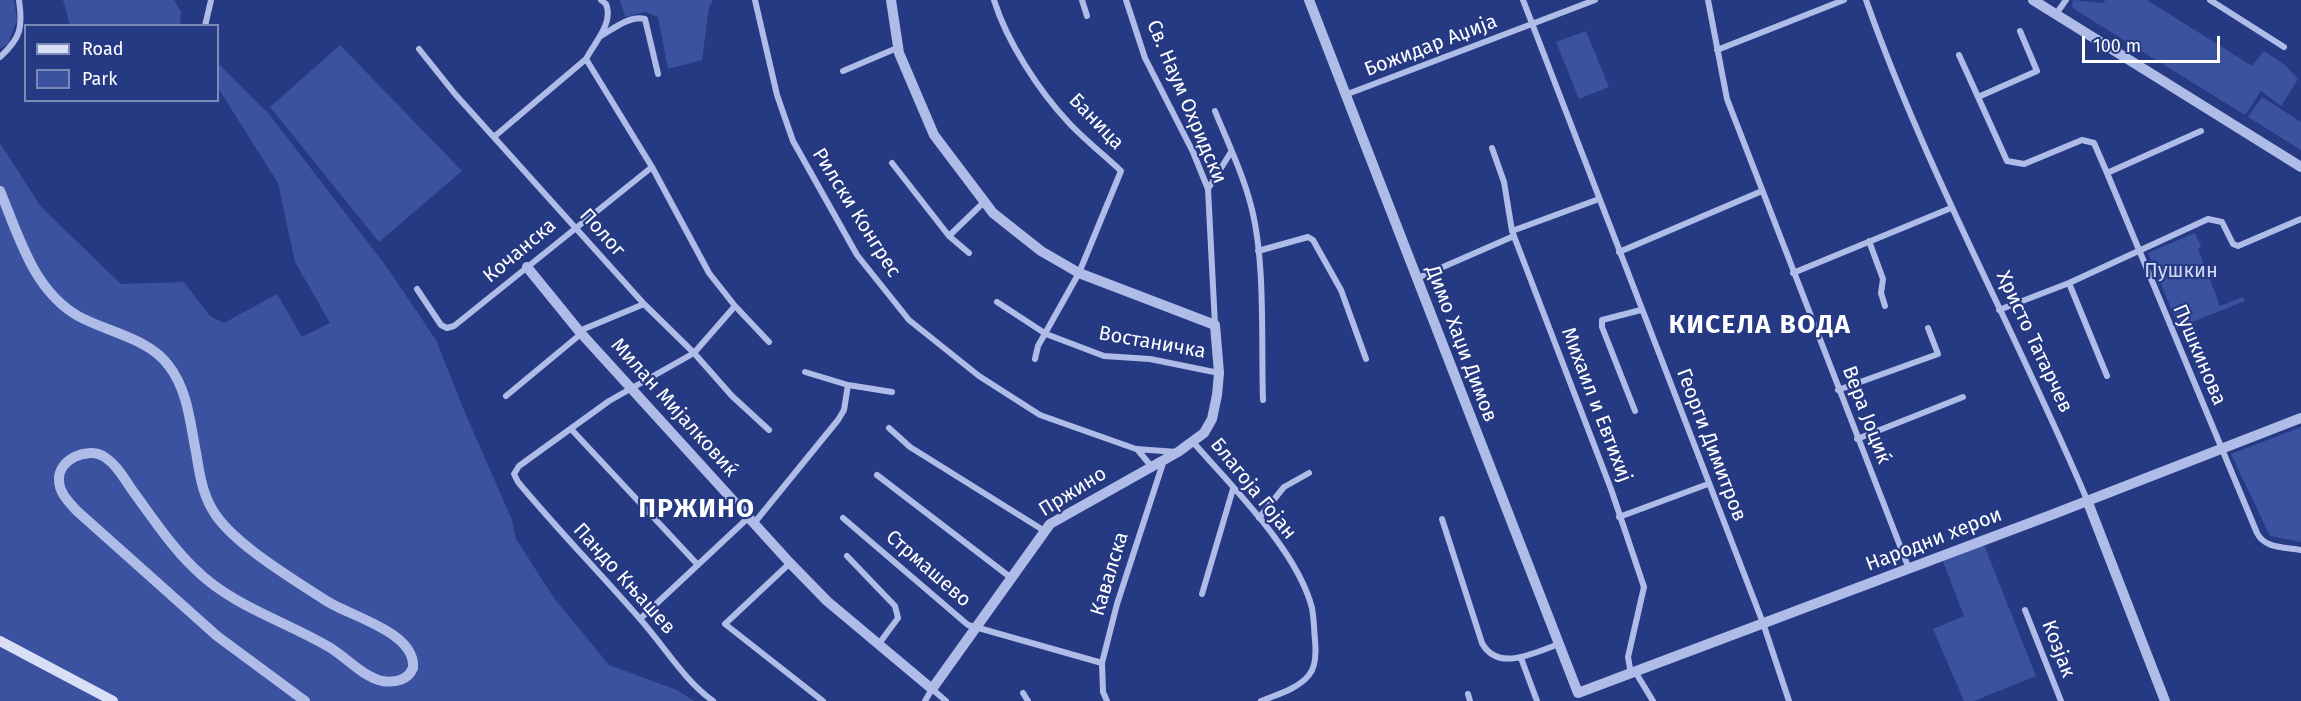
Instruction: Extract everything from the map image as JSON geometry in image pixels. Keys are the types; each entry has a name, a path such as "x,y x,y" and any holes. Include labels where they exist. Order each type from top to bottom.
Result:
{"main road":[{"path":"0,641 112,701"}],"street":[{"path":"0,57 18,35 22,23 19,0"},
{"path":"205,24 211,0"},
{"path":"495,136 586,59 601,36 609,14 606,4 601,0"},
{"name":"Рилски Конгрес","path":"755,0 780,103 793,141 857,255 894,303 929,338 1010,398 1040,415 1136,448 1178,452"},
{"name":"Востаничка","path":"891,0 897,48 936,141 983,202 1030,244 1079,273 1215,325"},
{"name":"Баница","path":"994,0 1000,19 1022,59 1059,110 1121,171 1079,273"},
{"path":"1082,0 1087,16"},
{"name":"Св. Наум Охридски","path":"1126,0 1145,58 1193,152 1208,189 1215,325"},
{"name":"Димо Хаџи Димов","path":"1309,0 1580,697"},
{"name":"Георги Димитров","path":"1523,0 1763,623 1789,701"},
{"name":"Божидар Аџија","path":"1345,95 1595,0"},
{"name":"Вера Јоциќ","path":"1708,0 1726,99 1909,569"},
{"path":"1717,50 1844,0"},
{"name":"Христо Татарчев","path":"1866,0 1890,67 1951,208 2087,500 2165,701"},
{"path":"2033,0 2301,167"},
{"path":"2056,14 2066,0"},
{"path":"2210,0 2284,47"},
{"path":"601,36 623,23 645,19 658,74"},
{"path":"1978,97 2037,71 2020,32"},
{"path":"843,71 897,48"},
{"name":"Полог","path":"418,49 455,94 644,304 694,353 732,396 770,430"},
{"name":"Пушкинова","path":"1959,55 2007,161 2024,164 2082,140 2094,143 2260,540 2269,545 2301,550"},
{"path":"586,59 652,167 709,273 735,306 769,342"},
{"path":"1215,111 1251,202 1258,251 1263,400"},
{"path":"2107,173 2201,131"},
{"name":"Михаил и Евтихиј","path":"1492,148 1504,182 1513,233 1644,587 1628,657 1633,674"},
{"path":"1208,189 1231,152"},
{"path":"892,163 949,236 969,253"},
{"name":"Кочанска","path":"417,289 441,325 447,328 454,326 574,227 652,167"},
{"path":"0,191 33,268 54,298 79,316 128,338 162,358 175,374 183,393 201,480 211,508 219,520 243,542 313,592 401,640 413,655 410,674 390,682 371,676 331,648 219,590 181,555 121,474 103,456 86,453 71,459 60,473 60,489 77,511 177,602 304,701"},
{"path":"1619,252 1762,191"},
{"path":"1420,277 1513,233 1599,199"},
{"path":"949,236 983,202"},
{"path":"1793,273 1951,208"},
{"path":"1999,310 2069,283 2208,219 2222,222 2233,244 2238,246 2301,219"},
{"path":"1258,251 1308,237 1313,240 1341,290 1366,359"},
{"path":"1869,241 1883,279 1881,293 1885,306"},
{"name":"Милан Мијалковиќ","path":"527,267 581,332 790,563 827,601 932,689"},
{"path":"1035,359 1079,273"},
{"path":"2069,283 2107,376"},
{"name":"Востаничка","path":"997,302 1046,334 1104,356 1150,359 1219,373"},
{"path":"506,396 581,332 644,304"},
{"path":"698,565 571,429 632,388 694,353 735,306"},
{"path":"1635,411 1602,327 1602,320 1641,310"},
{"name":"Пржино","path":"925,701 1043,530 1057,519 1178,452 1204,433 1212,419 1219,373 1215,325"},
{"path":"1838,390 1938,354 1928,328"},
{"path":"805,372 848,385 892,392"},
{"path":"640,620 698,565 752,519 838,420 844,410 848,385"},
{"path":"1857,439 1963,397"},
{"name":"Народни херои","path":"1580,697 1763,623 2301,418"},
{"path":"889,428 910,447 1043,530"},
{"name":"Пандо Књашев","path":"571,429 519,466 514,474 518,482 564,537 640,620 687,680 713,701"},
{"name":"Благоја Гојан","path":"1193,442 1259,518 1286,555 1306,592 1312,611 1315,646 1310,674 1292,688 1261,701"},
{"path":"1136,448 1151,466"},
{"name":"Кавалска","path":"1107,701 1104,692 1102,663 1117,604 1164,459"},
{"path":"1259,518 1284,487 1309,473"},
{"path":"877,475 1010,577"},
{"path":"1620,517 1708,483"},
{"path":"1202,594 1233,489"},
{"name":"Стрмашево","path":"843,518 958,619 975,627 1102,663"},
{"path":"1442,519 1483,646 1488,651 1507,659 1521,658 1559,644"},
{"path":"847,556 895,606 898,618 878,645"},
{"path":"790,563 725,624 823,701"},
{"name":"Козјак","path":"2025,610 2061,701"},
{"path":"1521,658 1537,701"},
{"path":"1633,674 1653,701"},
{"path":"932,689 946,701"},
{"path":"1023,693 1028,701"}],"green space":[{"path":"0,0 14,0 17,20 8,44 0,48"},
{"path":"63,0 174,0 181,12 180,24 70,24"},
{"path":"620,0 713,0 709,7 702,60 668,69 658,17 645,12 625,17"},
{"path":"2073,0 2102,3 2106,0 2147,0 2252,66 2264,51 2285,65 2298,79 2281,106 2261,91 2245,115 2077,11 2072,7"},
{"path":"1586,31 1609,87 1579,99 1556,42"},
{"path":"340,45 462,171 379,242 270,107"},
{"path":"219,64 269,114 386,266 436,340 512,520 516,539 554,598 609,665 677,690 694,701 0,701 0,143 41,207 121,284 184,282 210,316 224,323 277,294 302,337 330,323 295,262 278,183 219,90"},
{"path":"2262,97 2301,122 2301,150 2248,117"},
{"name":"Пушкин","path":"2195,233 2201,246 2198,249 2220,306 2243,297 2245,301 2179,327 2148,253"},
{"path":"2301,427 2301,542 2270,536 2231,454"},
{"path":"1984,545 2036,676 1974,701 1964,701 1933,629 1964,616 1943,561"}],"district":[{"name":"КИСЕЛА ВОДА","path":"1760,326"},
{"name":"ПРЖИНО","path":"697,510"}]}
